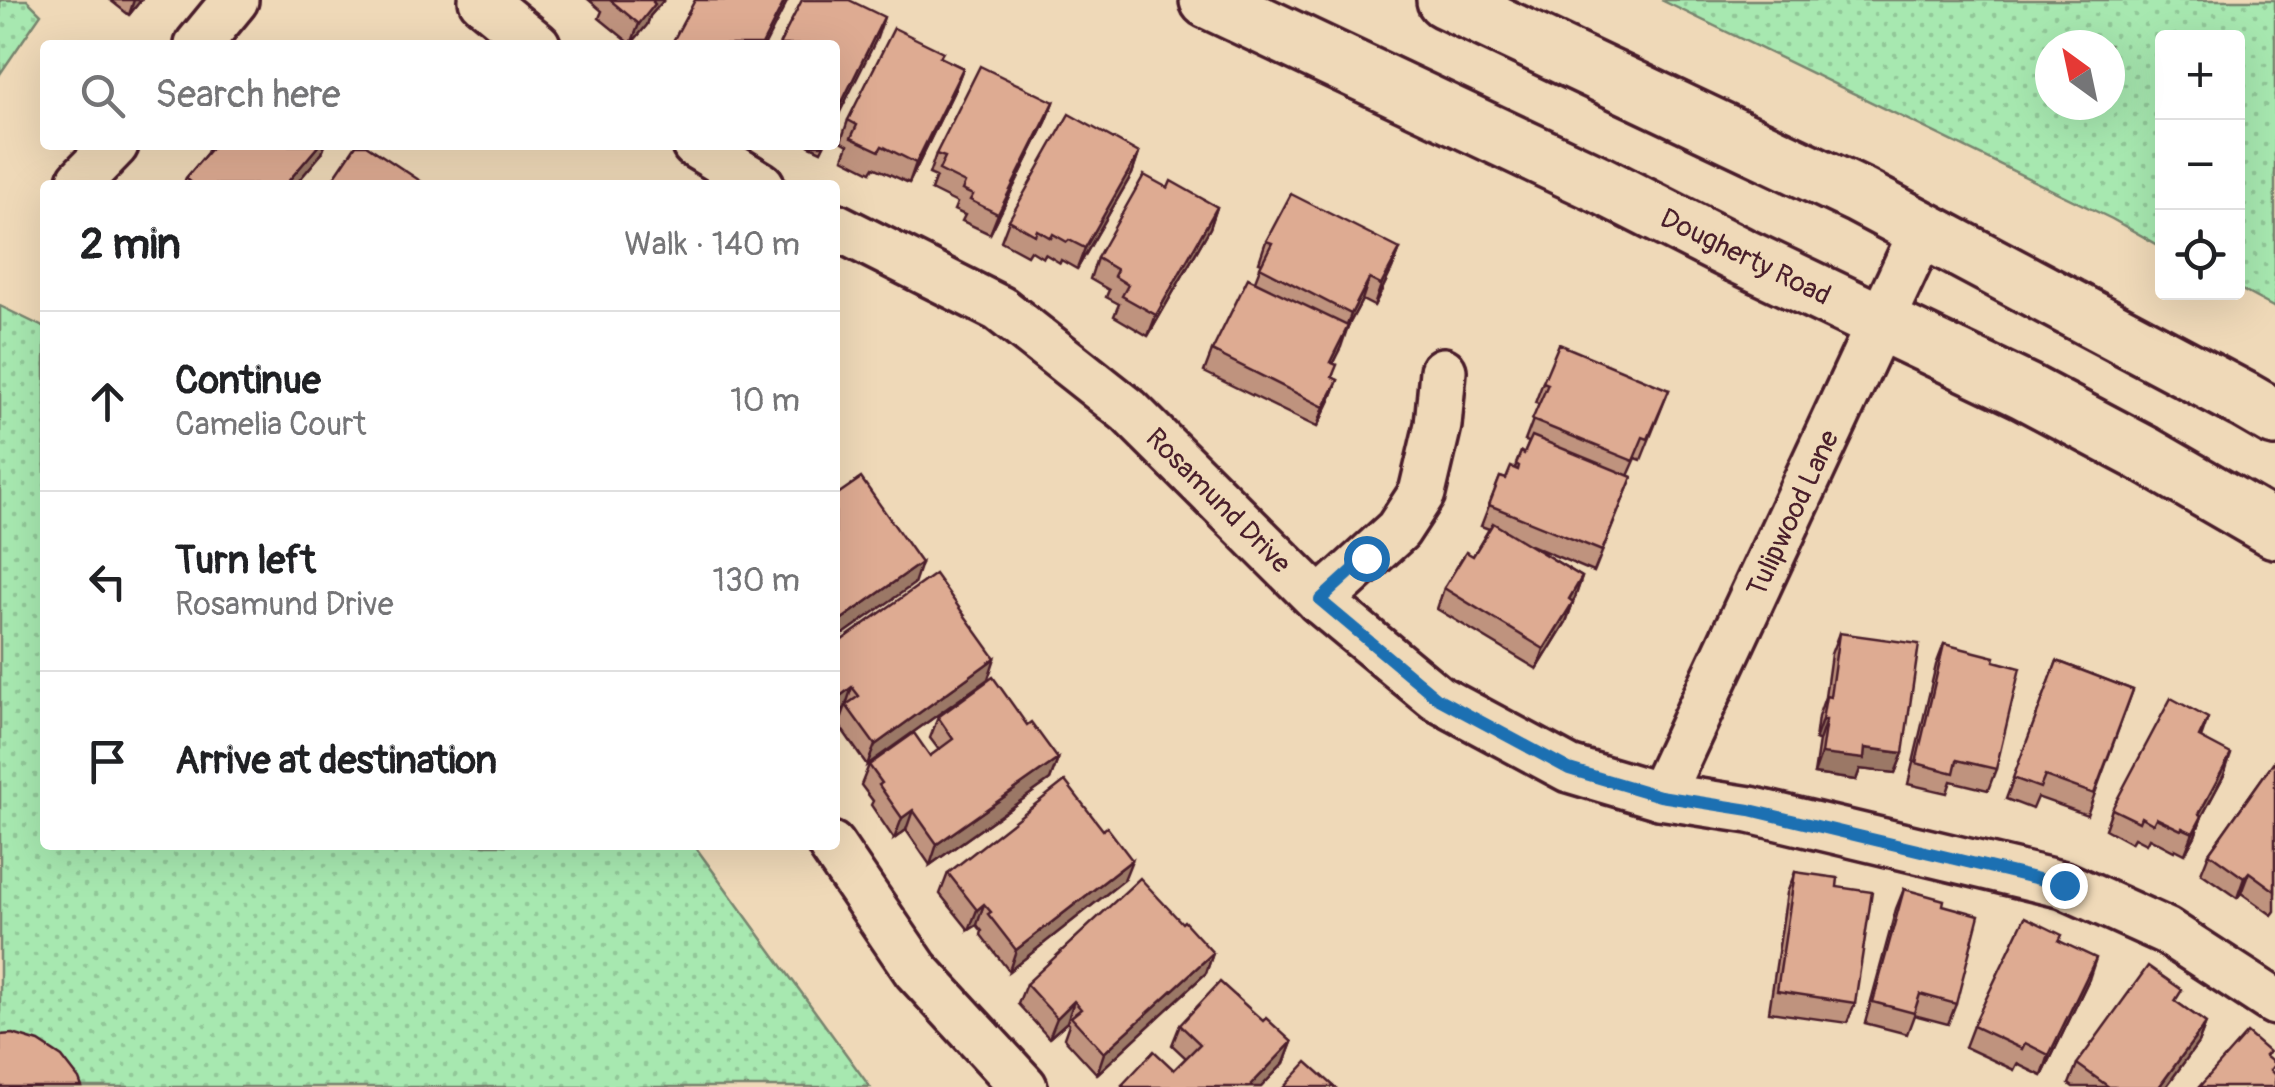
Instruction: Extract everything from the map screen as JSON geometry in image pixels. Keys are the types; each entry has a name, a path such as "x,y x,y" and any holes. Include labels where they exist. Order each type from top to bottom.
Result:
{"main road":[{"name":"Dougherty Road","path":"1208,0 2025,390 2275,530"},
{"path":"1445,0 1860,196 2275,418"}],"street":[{"path":"202,40 235,0"},
{"path":"482,0 531,40"},
{"path":"81,180 110,150"},
{"path":"702,150 753,180"},
{"name":"Rosamund Drive","path":"840,229 1000,309 1129,410 1320,600 1437,698 1569,769 1660,796 1750,810 2064,885 2166,931 2275,1002"},
{"name":"Tulipwood Lane","path":"1660,796 1923,230"},
{"path":"1320,600 1398,530 1422,493 1438,425 1444,371"},
{"path":"834,850 916,970 1024,1087"}],"green space":[{"path":"0,0 27,0 41,14 0,74"},
{"path":"1661,0 2275,0 2275,308 2245,292 2245,30 2155,30 2155,243"},
{"path":"0,306 40,326 40,850 698,850 870,1087 0,1087"}],"building":[{"path":"610,0 654,0 655,4 639,24"},
{"path":"695,0 785,0 765,40 674,40"},
{"path":"802,0 849,0 884,17 840,106 840,40 782,40"},
{"path":"894,28 943,52 940,57 963,68 916,163 882,146 879,151 851,138 857,125 848,120"},
{"path":"980,66 1054,102 998,214 970,200 973,195 962,190 965,183 939,170 945,157 936,154"},
{"path":"1069,114 1139,153 1085,248 1053,234 1051,238 1037,230 1035,235 1009,220"},
{"path":"210,150 315,150 289,180 186,178"},
{"path":"353,150 374,150 419,180 332,180"},
{"path":"1144,175 1168,188 1171,181 1217,207 1156,315 1122,296 1128,285 1114,276 1117,270 1097,258"},
{"path":"1291,194 1400,249 1381,285 1369,279 1351,314 1260,267 1272,243 1266,241"},
{"path":"1248,278 1348,326 1330,362 1337,365 1332,377 1338,380 1324,407 1212,351"},
{"path":"1559,344 1669,390 1648,439 1643,437 1633,461 1532,420 1548,384 1543,382"},
{"path":"1532,436 1632,477 1602,551 1489,505 1500,477 1506,479 1511,467 1518,470 1516,464"},
{"path":"861,478 921,563 840,620 840,493"},
{"path":"1493,523 1582,577 1569,599 1573,602 1544,649 1444,588 1466,552 1473,556"},
{"path":"935,574 995,658 875,745 846,705 859,696 852,687 840,696 840,641"},
{"path":"1839,633 1919,644 1903,753 1865,748 1864,759 1821,754 1826,720 1822,720 1826,696 1830,697"},
{"path":"1944,644 2020,668 1996,769 1957,760 1954,773 1916,763"},
{"path":"2057,661 2133,690 2094,794 2045,776 2040,788 2013,778"},
{"path":"993,677 1027,725 1031,722 1058,759 937,844 913,810 902,818 869,765 914,733 930,756 953,739 938,717"},
{"path":"2171,698 2208,718 2199,737 2231,754 2193,833 2156,818 2153,824 2141,817 2139,822 2112,809"},
{"path":"2275,760 2275,891 2249,872 2244,878 2209,853"},
{"path":"1065,781 1132,860 1016,950 984,904 977,910 948,873"},
{"path":"1795,872 1838,878 1837,887 1872,892 1855,1003 1777,991"},
{"path":"1140,878 1213,953 1104,1053 1071,1017 1081,1009 1074,1001 1057,1018 1026,984"},
{"path":"1904,889 1979,915 1956,1004 1920,994 1914,1013 1873,1002"},
{"path":"2025,917 2062,935 2059,941 2096,958 2049,1055 2025,1043 2022,1049 1973,1026"},
{"path":"2148,966 2182,990 2175,1001 2206,1023 2159,1087 2109,1087 2077,1064"},
{"path":"1220,982 1292,1042 1249,1087 1122,1085 1154,1051 1174,1070 1200,1044 1180,1025"},
{"path":"2247,1033 2269,1052 2265,1056 2275,1064 2270,1070 2275,1075 2275,1087 2199,1087"},
{"path":"13,1034 39,1042 62,1057 82,1087 0,1087 0,1035"},
{"path":"1307,1062 1335,1087 1284,1087"}],"route":[{"path":"1366,558 1320,600 1437,698 1569,769 1660,796 1750,810 2064,885"}]}
